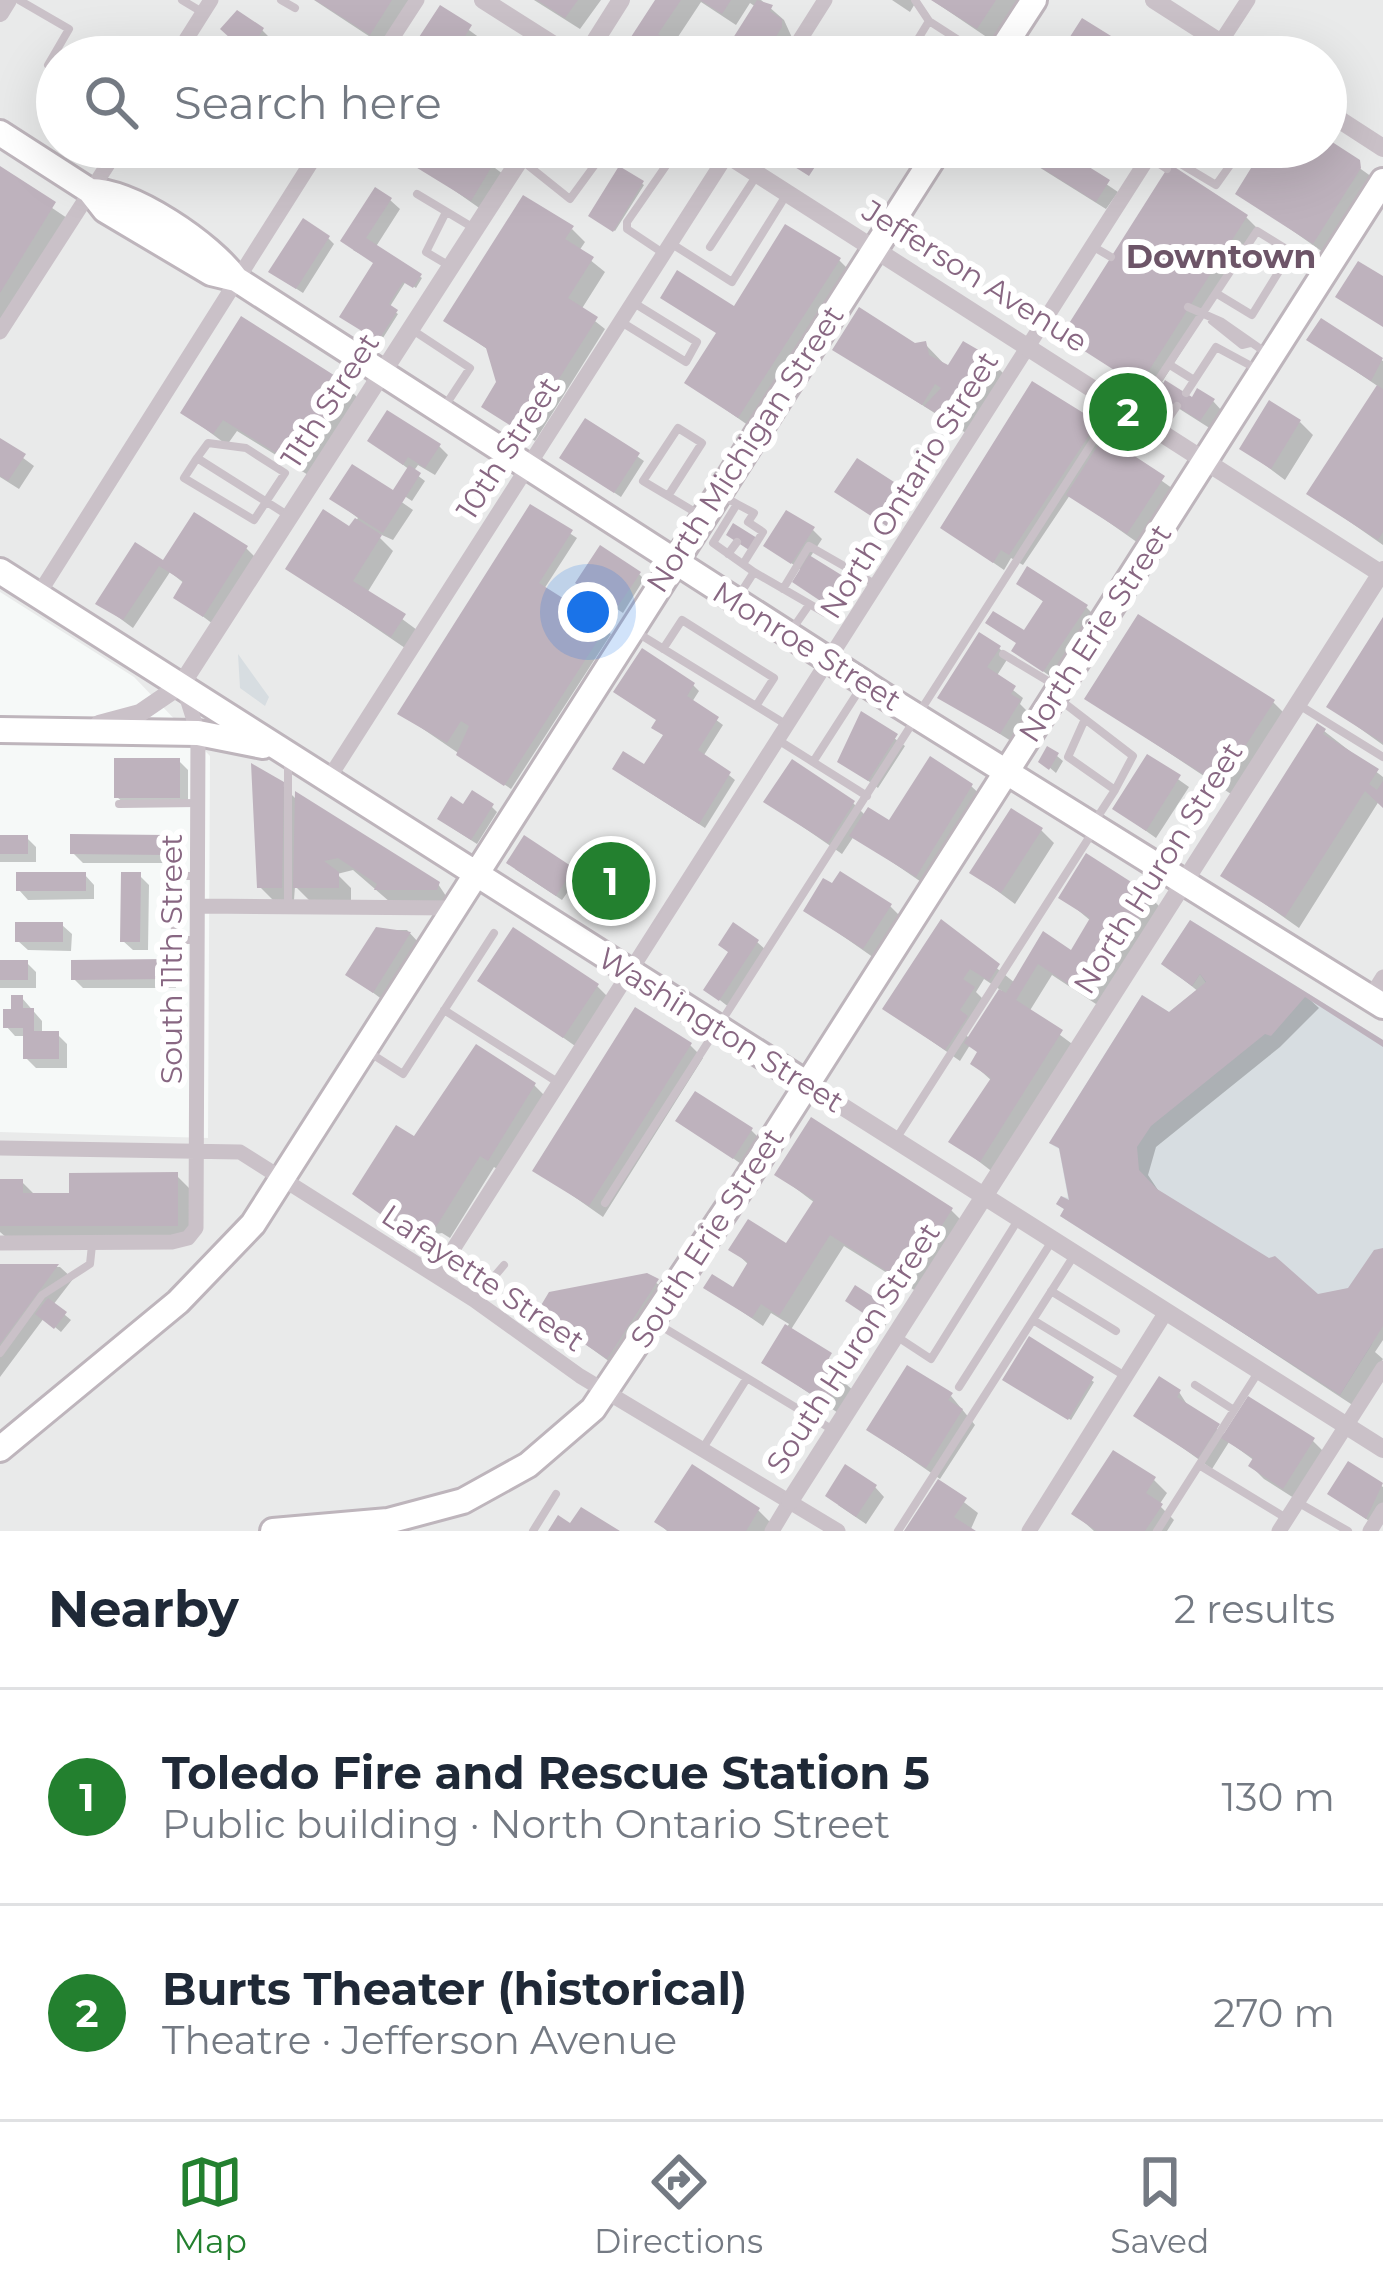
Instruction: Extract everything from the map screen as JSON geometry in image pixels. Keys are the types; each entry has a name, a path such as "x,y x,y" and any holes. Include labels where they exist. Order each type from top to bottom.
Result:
{"main road":[{"path":"1011,36 1034,0"},
{"name":"Monroe Street","path":"0,133 36,156"},
{"name":"Monroe Street","path":"55,168 90,190 105,210 211,273 236,279 1006,772 1379,994"},
{"name":"North Michigan Street","path":"0,1449 200,1282 284,1179 672,560 702,515 727,498 926,168"},
{"name":"North Erie Street","path":"807,1084 1207,458 1261,357 1383,181"},
{"name":"Washington Street","path":"0,571 807,1084"},
{"path":"0,730 198,734 288,754"},
{"name":"South Erie Street","path":"463,1501 544,1454 607,1391 807,1084"},
{"path":"273,1531 388,1521 463,1501"},
{"path":"442,1531 463,1501"}],"street":[{"path":"0,13 8,0"},
{"path":"394,36 417,0"},
{"path":"483,0 540,36"},
{"path":"598,36 621,0"},
{"path":"802,36 825,0"},
{"path":"1154,0 1199,36"},
{"path":"1225,36 1248,0"},
{"path":"188,36 207,6"},
{"path":"1347,125 1383,148"},
{"path":"0,332 105,168"},
{"path":"38,595 307,168"},
{"name":"11th Street","path":"181,685 452,267 508,168"},
{"name":"10th Street","path":"329,778 668,249 715,168"},
{"name":"Jefferson Avenue","path":"749,168 1382,573"},
{"name":"North Ontario Street","path":"436,1276 1141,168"},
{"name":"North Huron Street","path":"985,1198 1382,573"},
{"path":"74,730 140,713 181,685"},
{"name":"South 11th Street","path":"92,1243 172,1243 192,1235 198,1149 198,734 193,705 181,685"},
{"path":"199,906 456,908"},
{"name":"Washington Street","path":"807,1084 1383,1449"},
{"name":"Lafayette Street","path":"0,1148 240,1152 607,1391 838,1531"},
{"name":"South Huron Street","path":"772,1531 985,1198"},
{"path":"0,1243 92,1243"},
{"path":"1029,1531 1166,1312"},
{"path":"1283,1525 1383,1368"},
{"path":"1370,1531 1383,1510"}],"lane":[{"path":"19,0 69,29 65,36"},
{"path":"182,0 207,6"},
{"path":"281,0 295,8"},
{"path":"915,0 928,21 952,36"},
{"path":"919,36 928,21"},
{"path":"537,168 570,199 593,168"},
{"path":"664,168 627,222 627,230 732,282 788,193"},
{"path":"1186,168 1216,185 1229,168"},
{"path":"710,248 757,174"},
{"path":"417,194 475,230"},
{"path":"446,212 426,252 452,267"},
{"path":"1136,413 1208,319 1219,295 1257,231 1291,252 1252,315 1219,295"},
{"path":"1092,246 1111,257"},
{"path":"621,321 686,362 698,342 633,302"},
{"path":"1188,308 1218,319 1261,357"},
{"path":"640,333 652,314"},
{"path":"412,329 470,368 442,410"},
{"path":"1186,393 1216,347 1261,357"},
{"path":"1170,365 1194,380"},
{"path":"605,1203 1118,402"},
{"path":"1161,429 1177,406"},
{"path":"668,496 702,442 678,428 643,481 668,496 702,515"},
{"path":"208,443 246,448 285,473 254,520 184,478 196,458 208,443"},
{"path":"196,458 290,517"},
{"path":"743,564 763,532 746,526 754,513 727,498 713,544 754,572 783,589 807,599 824,614 851,570"},
{"path":"728,554 736,542"},
{"path":"783,589 809,546 826,561 877,586"},
{"path":"735,600 754,572"},
{"path":"788,634 807,599"},
{"path":"663,649 682,620 774,678 756,706"},
{"path":"630,628 756,706 813,762 867,796"},
{"path":"895,1140 1095,825 1133,756 1057,692 1003,655"},
{"path":"813,762 864,682"},
{"path":"1298,704 1383,758"},
{"path":"1085,719 1068,757 1115,790"},
{"path":"288,754 288,907"},
{"path":"119,804 198,803"},
{"path":"199,876 174,876 175,940 199,940"},
{"path":"365,1050 403,1074 494,933"},
{"path":"444,1010 560,1083"},
{"path":"896,1336 931,1359 1019,1219"},
{"path":"959,1387 1052,1240"},
{"path":"0,1353 42,1295 90,1264 92,1243"},
{"path":"898,1531 1075,1254"},
{"path":"473,1300 504,1265"},
{"path":"1052,1291 1116,1331"},
{"path":"1033,1319 1126,1376"},
{"path":"654,1322 835,1431"},
{"path":"1157,1531 1259,1371"},
{"path":"704,1448 747,1378"},
{"path":"1195,1384 1234,1410"},
{"path":"1199,1465 1283,1525"},
{"path":"533,1531 556,1494"},
{"path":"1297,1502 1348,1531"}],"shaded area":[{"path":"0,0 1383,0 1383,1531 0,1531 0,1132 208,1138 210,756 134,677 0,592"},
{"path":"238,654 269,697 265,706 240,688"},
{"path":"1190,920 1383,1040 1383,1268 1372,1344 1340,1395 1060,1216 1064,1209 1056,1204 1061,1196 1068,1198 1059,1149 1049,1143 1142,995 1169,1012 1206,983 1200,974 1192,986 1161,964"}],"building":[{"path":"315,0 392,0 370,35"},
{"path":"537,0 578,0 565,18"},
{"path":"655,0 681,0 660,36 632,36"},
{"path":"700,0 731,0 722,14"},
{"path":"757,0 773,5 770,11 782,19 776,36 734,36"},
{"path":"931,0 996,0 977,29"},
{"path":"440,5 472,25 465,36 420,36"},
{"path":"237,10 264,28 259,36 228,36 220,29"},
{"path":"1082,18 1111,36 1070,36"},
{"path":"1347,152 1360,160 1361,168 1313,244 1235,194 1251,168 1347,168"},
{"path":"0,166 56,202 0,293"},
{"path":"417,168 491,168 471,201"},
{"path":"618,168 644,181 613,232 588,216"},
{"path":"1042,168 1091,168 1110,180 1096,202"},
{"path":"1167,168 1176,168 1248,215 1139,386 1061,336"},
{"path":"375,187 392,198 366,238 422,274 413,288 403,282 389,304 398,310 378,341 339,317 373,263 340,241"},
{"path":"523,195 574,226 565,239 594,257 568,298 598,317 524,434 481,407 496,382 486,348 443,321"},
{"path":"303,218 330,236 296,289 268,272"},
{"path":"785,224 841,258 738,418 684,383 716,333 660,298 677,270 734,306"},
{"path":"1358,261 1383,276 1383,327 1335,297"},
{"path":"859,307 915,343 926,341 929,355 948,365 963,341 994,359 955,424 924,406 941,388 935,384 922,405 832,350"},
{"path":"241,316 351,386 299,467 223,420 213,434 180,413"},
{"path":"1321,318 1383,358 1371,381 1306,340"},
{"path":"1165,380 1192,397 1197,388 1215,399 1200,421 1157,394"},
{"path":"1032,381 1098,422 1009,555 1001,550 993,563 940,528"},
{"path":"1377,385 1383,389 1383,532 1378,540 1306,494"},
{"path":"1269,400 1301,420 1271,469 1239,449"},
{"path":"387,410 441,444 425,468 408,457 403,465 367,441"},
{"path":"585,418 640,453 614,493 559,458"},
{"path":"1104,436 1165,476 1127,534 1066,495"},
{"path":"0,438 26,454 8,481 0,476"},
{"path":"857,458 911,493 888,527 834,492"},
{"path":"352,464 393,490 409,465 421,473 383,533 329,499"},
{"path":"530,504 573,530 539,583 607,626 504,786 456,755 469,726 461,721 447,743 397,714"},
{"path":"323,509 349,526 355,518 382,535 353,581 406,614 391,637 285,569"},
{"path":"786,510 815,527 791,564 763,546"},
{"path":"194,512 248,546 203,617 173,598 183,581 159,566 123,620 95,604 135,542 163,560"},
{"path":"733,523 757,538 749,550 726,535"},
{"path":"600,545 641,572 616,609 575,583"},
{"path":"809,555 843,576 825,604 792,582"},
{"path":"1027,566 1088,605 1043,672 1011,651 1016,643 985,623 993,611 1024,630 1043,601 1016,584"},
{"path":"1138,614 1275,700 1220,785 1084,699"},
{"path":"1383,617 1383,743 1326,707"},
{"path":"979,632 1001,646 987,667 1016,686 1011,694 1021,700 1000,734 937,698"},
{"path":"642,648 695,683 687,696 719,717 698,750 731,772 699,824 612,769 623,751 644,764 663,735 651,728 656,720 613,692"},
{"path":"861,711 898,734 868,781 837,762"},
{"path":"1317,723 1326,729 1323,734 1379,769 1369,784 1377,790 1383,781 1383,808 1365,791 1285,917 1220,876"},
{"path":"1047,746 1059,753 1049,770 1038,762"},
{"path":"1147,754 1181,775 1146,831 1112,809"},
{"path":"930,756 973,784 916,877 849,836 868,807 889,820"},
{"path":"114,758 180,758 180,798 114,798"},
{"path":"792,759 855,801 828,843 763,802"},
{"path":"251,763 284,782 282,888 257,888"},
{"path":"472,790 494,804 471,840 437,819 451,796 463,804"},
{"path":"295,791 440,882 437,890 374,890 377,884 338,858 324,861 339,872 339,888 293,888"},
{"path":"1011,808 1043,828 1001,893 969,873"},
{"path":"70,834 167,835 167,855 70,854"},
{"path":"0,835 28,835 28,854 0,854"},
{"path":"524,835 574,868 556,896 506,863"},
{"path":"600,844 649,875 621,916 573,886"},
{"path":"1086,853 1153,896 1088,997 1038,964 1016,1000 1063,1030 980,1162 948,1142 991,1078 970,1064 977,1052 964,1043 999,989 1006,993 1043,931 1071,950 1090,918 1058,898"},
{"path":"840,871 892,904 863,949 803,911 823,878 832,883"},
{"path":"16,872 86,872 86,891 16,891"},
{"path":"121,872 141,872 140,942 120,942"},
{"path":"941,919 1000,964 989,981 970,969 963,979 975,987 960,1010 968,1016 945,1050 882,1009"},
{"path":"1190,920 1383,1040 1383,1047 1305,997 1271,1036 1265,1034 1151,1126 1137,1147 1139,1170 1157,1189 1269,1258 1275,1256 1318,1294 1348,1288 1374,1250 1383,1248 1383,1326 1340,1395 1060,1216 1064,1209 1056,1204 1061,1196 1069,1200 1059,1148 1049,1143 1142,995 1169,1012 1206,982 1200,974 1192,986 1161,964"},
{"path":"15,922 63,922 63,942 15,942"},
{"path":"733,922 759,940 719,1001 703,990 728,952 718,945"},
{"path":"376,927 411,932 373,993 345,975"},
{"path":"513,927 599,984 563,1038 477,981"},
{"path":"167,959 168,979 71,980 71,960"},
{"path":"0,960 28,960 28,980 0,980"},
{"path":"11,995 23,995 23,1008 34,1008 34,1031 59,1031 59,1059 23,1059 23,1028 3,1028 3,1009 11,1009"},
{"path":"635,1007 692,1043 589,1206 532,1171"},
{"path":"476,1044 536,1083 488,1161 480,1156 436,1227 426,1221 397,1226 352,1194 396,1125 414,1136"},
{"path":"695,1091 753,1128 733,1159 675,1121"},
{"path":"811,1117 953,1208 905,1283 830,1235 779,1316 761,1304 752,1318 703,1288 712,1274 733,1287 748,1262 728,1250 748,1219 786,1243 814,1200 774,1175"},
{"path":"178,1172 178,1226 0,1226 0,1179 23,1179 23,1193 69,1193 69,1173"},
{"path":"0,1264 59,1264 0,1344"},
{"path":"647,1273 659,1279 607,1359 537,1312 549,1292"},
{"path":"855,1285 889,1307 878,1323 845,1301"},
{"path":"48,1298 67,1312 54,1329 35,1314"},
{"path":"785,1324 832,1353 825,1365 844,1377 827,1404 761,1363"},
{"path":"1029,1336 1094,1377 1068,1420 1002,1380"},
{"path":"907,1365 953,1393 948,1400 963,1409 926,1468 866,1430"},
{"path":"1159,1376 1181,1390 1177,1397 1220,1424 1198,1458 1133,1416"},
{"path":"1248,1396 1315,1438 1283,1489 1248,1466 1253,1458 1221,1438"},
{"path":"1113,1450 1156,1477 1146,1493 1163,1504 1145,1531 1097,1531 1071,1514"},
{"path":"1348,1461 1383,1483 1366,1519 1327,1494"},
{"path":"692,1464 760,1508 746,1531 668,1531 654,1522"},
{"path":"845,1464 877,1485 856,1517 825,1496"},
{"path":"938,1479 967,1498 954,1517 976,1531 904,1531"},
{"path":"581,1507 620,1531 548,1531 558,1515 570,1523"}],"place":[{"name":"Burts Theater (historical)","path":"1128,412"},
{"name":"Toledo Fire and Rescue Station 5","path":"611,881"}],"district":[{"name":"Downtown","path":"1221,256"}]}
